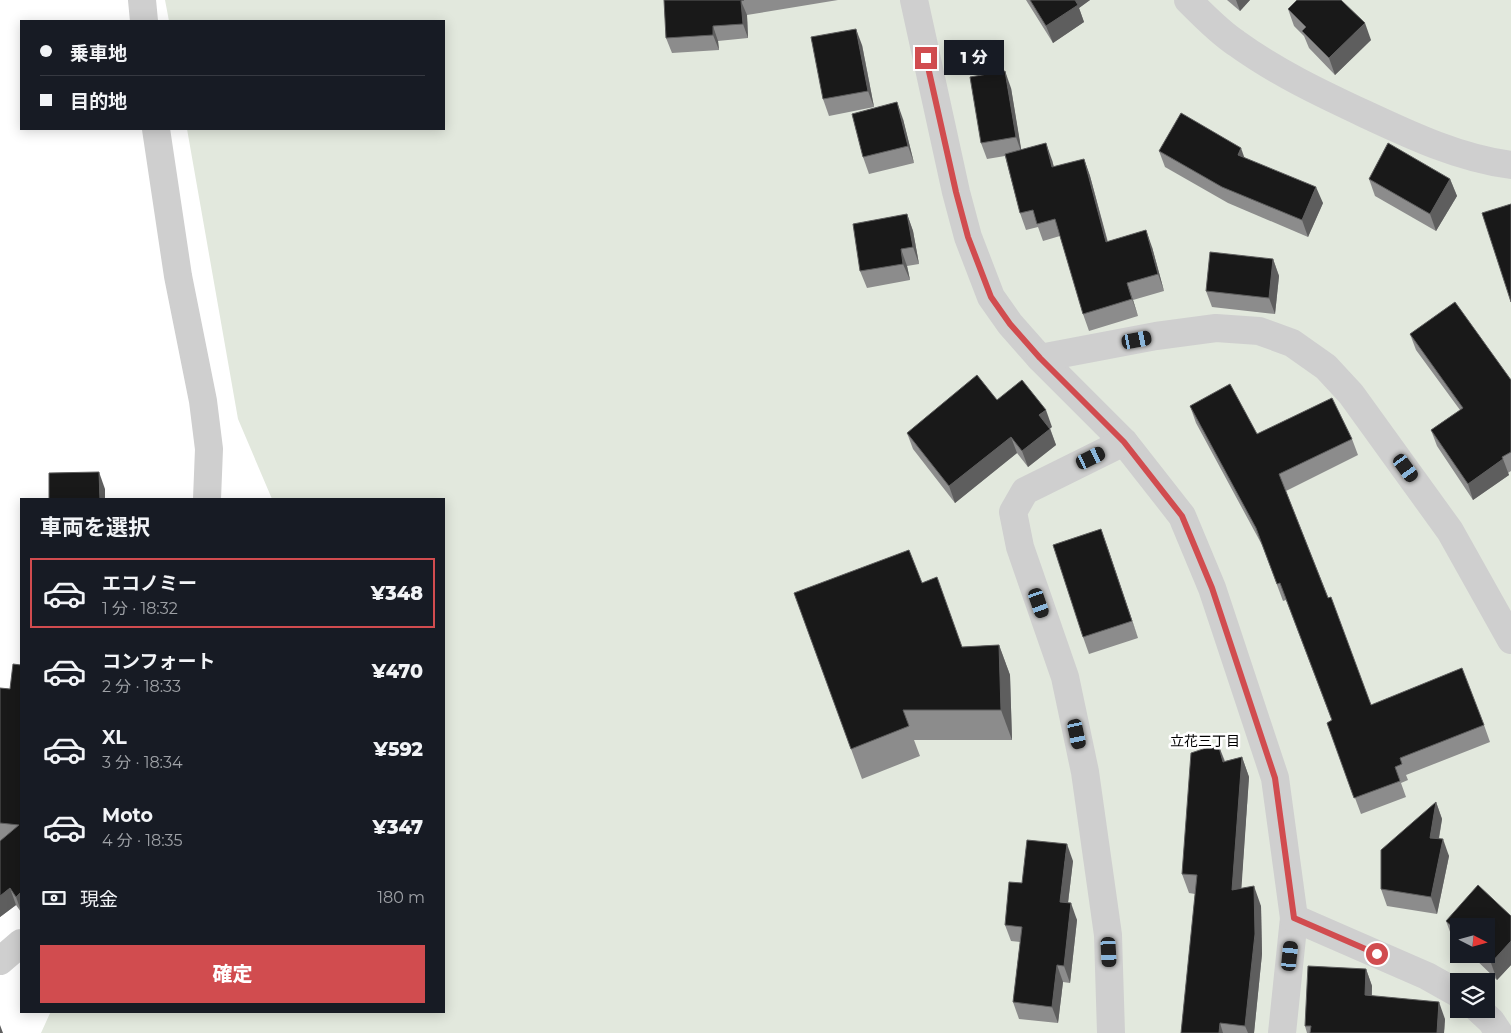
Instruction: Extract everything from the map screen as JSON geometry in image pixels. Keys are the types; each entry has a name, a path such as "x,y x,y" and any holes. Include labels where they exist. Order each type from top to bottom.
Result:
{"street":[{"path":"142,0 144,20"},
{"path":"914,0 956,192 968,237 991,297 1010,324 1040,358 1124,442 1182,516 1212,588 1275,778 1294,918 1282,1033"},
{"path":"1188,0 1212,24 1235,43 1308,87 1404,133 1458,154 1511,165"},
{"path":"156,130 178,276 203,401 209,449 207,498"},
{"path":"1040,358 1156,336 1216,328 1259,331 1292,343 1326,368 1351,394 1450,531 1511,640"},
{"path":"1111,1033 1108,935 1085,772 1065,678 1020,547 1013,512 1025,491 1124,442"},
{"path":"1294,918 1427,976 1450,989"},
{"path":"0,961 20,944"},
{"path":"1488,1018 1499,1033"}],"shaded area":[{"path":"165,0 1511,0 1511,1033 41,1033 50,1013 445,1013 445,498 272,498 238,419 187,130 445,130 445,20 169,20"}],"building":[{"path":"664,0 744,0 741,1 743,24 713,26 713,35 666,38"},
{"path":"1030,0 1075,0 1078,5 1046,26"},
{"path":"1297,0 1341,0 1365,23 1329,58 1302,31 1306,27 1288,9"},
{"path":"856,29 868,91 823,99 811,37"},
{"path":"1005,71 1016,137 981,143 970,77"},
{"path":"897,102 908,146 863,157 852,114"},
{"path":"1181,113 1241,148 1238,155 1316,187 1302,220 1222,187 1159,151"},
{"path":"1046,143 1052,167 1084,159 1106,242 1146,230 1158,274 1127,283 1132,299 1083,314 1055,219 1037,224 1033,210 1020,213 1005,154"},
{"path":"1388,143 1450,179 1430,214 1369,179"},
{"path":"1511,204 1511,302 1482,213"},
{"path":"907,214 913,247 901,249 903,264 860,271 853,224"},
{"path":"1210,252 1273,259 1269,298 1206,291"},
{"path":"1455,302 1511,380 1511,452 1468,484 1431,430 1463,408 1410,334"},
{"path":"977,375 997,400 1022,380 1046,410 1039,415 1050,429 1022,451 1011,437 949,486 907,433"},
{"path":"1230,384 1257,434 1332,398 1352,439 1279,474 1328,598 1331,597 1371,705 1462,668 1484,725 1400,758 1402,764 1395,767 1400,781 1354,798 1327,723 1332,720 1280,583 1277,584 1256,528 1190,406"},
{"path":"99,472 100,498 49,498 49,473"},
{"path":"1101,529 1132,621 1083,637 1053,545"},
{"path":"909,550 922,583 937,577 962,647 999,645 1001,710 903,710 909,726 851,749 794,593"},
{"path":"13,664 20,665 20,893 16,897 10,888 0,896 0,841 19,825 0,823 0,688 10,689"},
{"path":"1218,744 1223,762 1242,757 1232,890 1254,886 1255,934 1245,1026 1220,1023 1219,1033 1181,1033 1197,875 1182,874 1191,753"},
{"path":"1436,802 1430,838 1443,839 1431,897 1381,889 1381,850"},
{"path":"1027,840 1067,844 1060,902 1071,903 1064,966 1057,965 1052,1007 1013,1002 1022,927 1005,925 1009,882 1022,883"},
{"path":"1478,885 1511,916 1511,941 1495,959 1495,918 1450,918 1450,925 1446,921"},
{"path":"1308,966 1366,969 1365,995 1439,1002 1437,1033 1310,1033 1311,1026 1305,1026"}],"district":[{"name":"立花三丁目","path":"1205,741"}],"route":[{"path":"926,58 968,237 991,297 1010,324 1040,358 1124,442 1182,516 1212,588 1275,778 1294,918 1377,954"}]}
